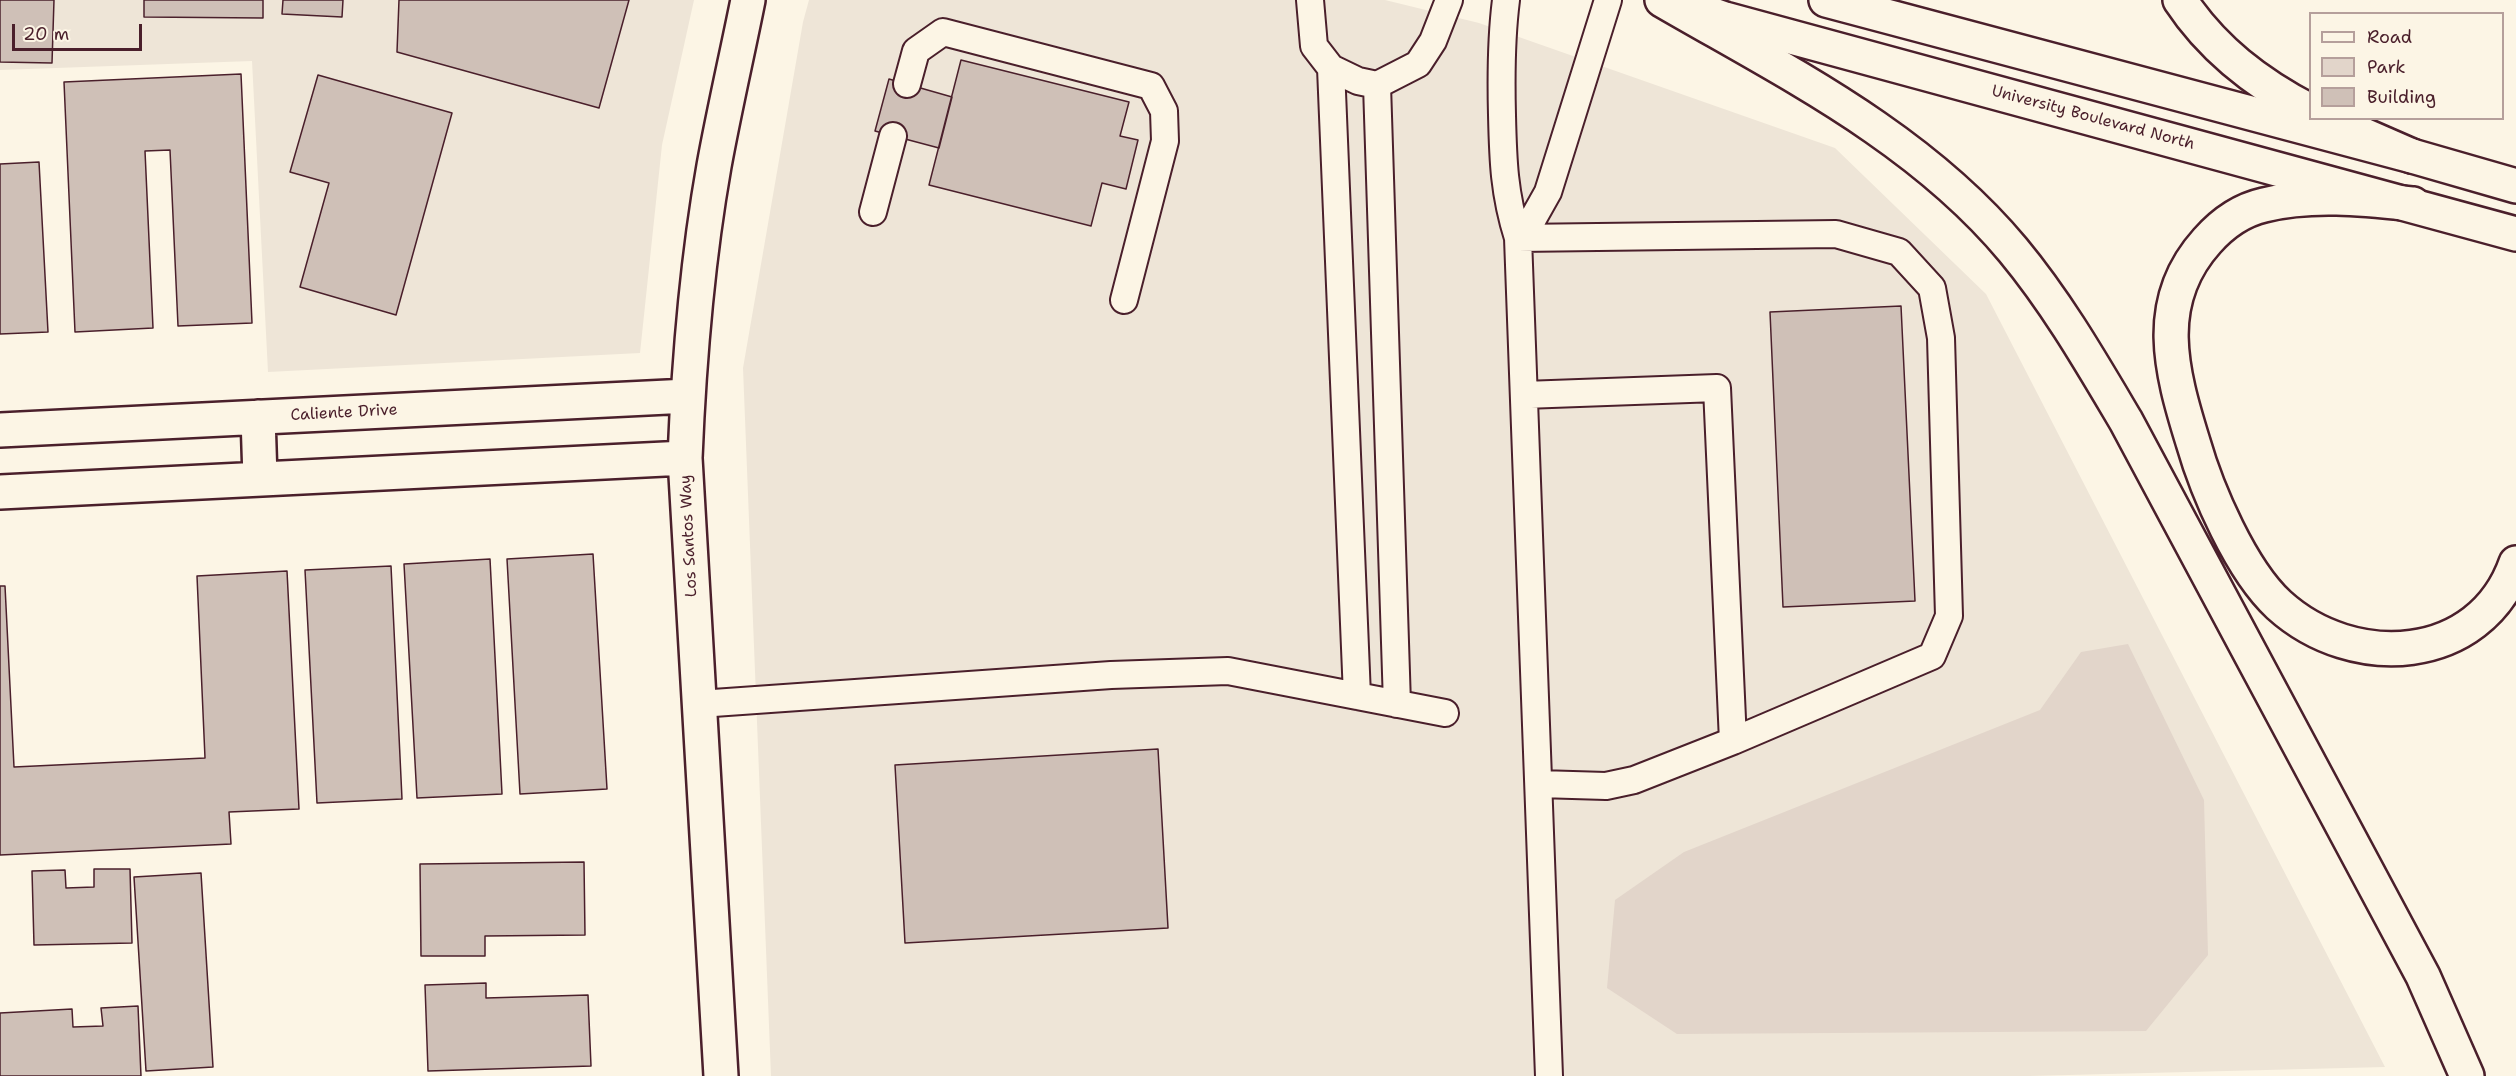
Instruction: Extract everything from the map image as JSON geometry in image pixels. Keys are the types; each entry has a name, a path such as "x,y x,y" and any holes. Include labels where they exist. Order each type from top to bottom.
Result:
{"main road":[{"name":"Los Santos Way","path":"721,1076 685,458 699,276 714,168 748,0"},
{"path":"1662,0 1855,112 1904,147 1976,210 2012,248 2034,276 2074,334 2126,421 2423,976 2467,1076"},
{"name":"University Boulevard North","path":"1671,0 1725,19 2413,204 2516,234"},
{"path":"1826,0 2412,156 2516,186"},
{"path":"2180,0 2204,32 2240,67 2263,84 2309,110"},
{"path":"2330,120 2412,156"},
{"path":"2413,204 2330,199 2279,202 2238,215 2210,238 2184,273 2177,290 2170,321 2171,355 2189,431 2197,458 2223,516 2257,579 2292,615 2333,638 2376,648 2398,648 2419,647 2449,638 2473,624 2494,605 2516,563"},
{"name":"Caliente Drive","path":"0,430 688,396"},
{"path":"258,417 260,478"},
{"path":"0,492 685,458"}],"lane":[{"path":"1310,0 1314,46 1331,68 1358,81 1377,85 1418,64 1433,41 1449,0"},
{"path":"1506,0 1501,68 1504,173 1508,205 1518,238 1549,1076"},
{"path":"1518,238 1530,224 1548,192 1608,0"},
{"path":"907,84 916,51 943,32 1151,87 1164,111 1165,141 1124,300"},
{"path":"1331,68 1357,696"},
{"path":"1377,85 1397,704"},
{"path":"873,212 892,136"},
{"path":"1518,238 1836,234 1899,252 1932,288 1941,338 1949,616 1932,656 1733,741 1620,784 1539,784"},
{"path":"1524,395 1717,388 1733,741"},
{"path":"699,704 1112,675 1228,671 1445,713"}],"shaded area":[{"path":"0,0 694,0 662,145 640,353 268,372 252,61 0,70"},
{"path":"809,0 1385,0 1479,23 1835,148 1986,294 2385,1067 2029,1076 771,1076 743,368 803,22"}],"green space":[{"path":"2128,644 2204,800 2208,955 2146,1031 1677,1034 1607,988 1615,900 1684,852 2040,710 2081,652"}],"building":[{"path":"0,0 54,0 52,63 0,62"},
{"path":"144,0 263,0 263,18 144,17"},
{"path":"283,0 343,0 342,17 282,14"},
{"path":"399,0 629,0 599,108 397,52"},
{"path":"961,60 1129,102 1120,136 1138,140 1126,189 1102,183 1091,226 929,185"},
{"path":"241,74 252,323 178,326 170,150 145,151 153,328 75,332 64,82"},
{"path":"318,75 452,113 396,315 300,287 329,183 290,172"},
{"path":"889,79 952,97 939,148 875,131"},
{"path":"39,162 48,332 0,334 0,164"},
{"path":"1901,306 1915,601 1783,607 1770,312"},
{"path":"593,554 607,789 520,794 507,559"},
{"path":"490,559 502,794 417,798 404,564"},
{"path":"391,566 402,799 317,803 305,570"},
{"path":"287,571 299,809 229,812 231,844 0,855 0,586 5,586 14,767 205,758 197,576"},
{"path":"1158,749 1168,928 905,943 895,765"},
{"path":"584,862 585,935 485,936 485,956 421,956 420,864"},
{"path":"94,869 130,869 132,943 34,945 32,871 65,870 66,888 94,887"},
{"path":"201,873 213,1067 146,1071 134,877"},
{"path":"486,983 486,998 588,995 591,1066 428,1071 425,985"},
{"path":"138,1006 141,1076 0,1076 0,1013 72,1009 73,1027 103,1026 101,1008"}]}
